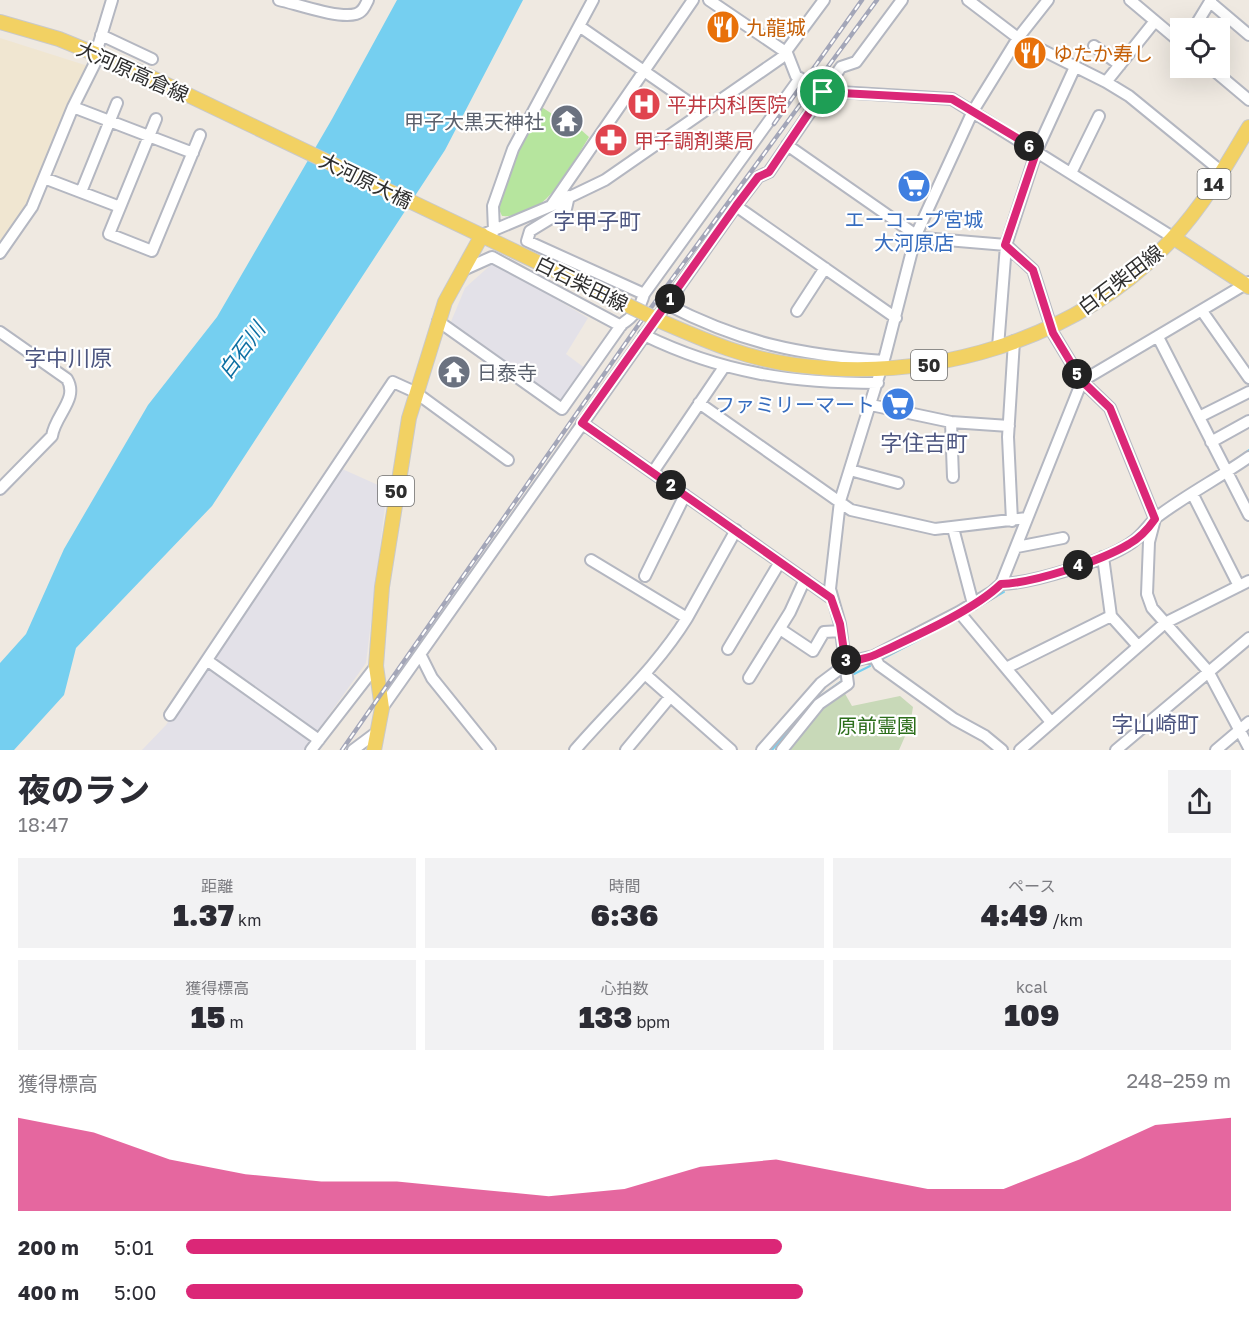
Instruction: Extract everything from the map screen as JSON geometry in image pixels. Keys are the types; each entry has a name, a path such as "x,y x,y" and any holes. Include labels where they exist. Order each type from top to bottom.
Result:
{"main road":[{"name":"大河原高倉線","path":"0,22 96,53 263,130"},
{"name":"14","path":"1174,238 1222,172 1249,127"},
{"name":"大河原大橋","path":"263,130 482,232"},
{"name":"50","path":"374,750 382,708 376,666 382,587 393,507 415,392 445,302 482,232"},
{"name":"白石柴田線","path":"482,232 658,320 717,346 753,357 794,365 881,371 928,365 998,347 1050,327 1115,288 1174,238"},
{"path":"1174,238 1248,285"}],"street":[{"path":"0,253 32,207 73,107 95,63 112,0"},
{"path":"279,0 329,12 355,15 364,10 368,0"},
{"path":"482,232 504,172 593,0"},
{"path":"551,206 693,0"},
{"path":"709,0 787,53 796,76 823,92 945,98 973,111 1037,150 1174,238"},
{"path":"482,232 551,206 605,180 787,53 824,0"},
{"path":"382,708 736,206 758,177 769,172 841,67 856,62 902,0"},
{"path":"968,0 1018,38 1129,96 1222,172"},
{"path":"1130,0 1170,34"},
{"path":"1200,18 1210,1 1249,35"},
{"path":"782,750 819,704 848,684 841,631 831,598 840,501 881,371 916,235 973,111 1043,2"},
{"path":"1106,82 1155,21"},
{"path":"579,26 703,112"},
{"path":"101,36 152,59"},
{"path":"1094,46 1120,65"},
{"path":"998,347 1005,245 1037,150 1075,67"},
{"path":"438,321 562,409 621,326 642,303 644,294 800,78"},
{"path":"1223,78 1249,100"},
{"path":"81,192 117,103"},
{"path":"73,107 193,153"},
{"path":"1071,173 1099,116"},
{"path":"156,119 109,234 152,251 200,135"},
{"path":"787,145 916,235 923,238 1005,245 1033,270 1050,327 1082,381 1110,408 1155,519 1149,542 1148,594 1152,608 1208,671 1249,748"},
{"path":"44,178 120,207"},
{"path":"569,196 566,209 530,231 527,241 644,294"},
{"path":"736,206 896,318"},
{"path":"463,270 492,257 621,326"},
{"path":"797,311 825,268"},
{"path":"1001,584 1082,381 1248,285"},
{"path":"666,304 707,325 768,346 837,358 881,371"},
{"path":"1202,311 1249,378"},
{"path":"0,332 67,379 72,387 71,398 54,425 52,436 0,489"},
{"path":"644,335 672,349 724,367 753,374 810,382 881,371"},
{"path":"1158,337 1249,515"},
{"path":"1012,521 1009,426 1014,341"},
{"path":"653,472 724,367"},
{"path":"170,715 393,382 415,392 508,460"},
{"path":"1199,417 1249,392"},
{"path":"699,403 850,510 935,529 1027,518"},
{"path":"871,405 951,422 1009,426"},
{"path":"951,422 953,477"},
{"path":"1211,442 1249,422"},
{"path":"582,423 831,598"},
{"path":"762,750 821,683 846,665 874,656 959,612 1001,584 1026,581 1103,556 1129,544 1143,534 1155,519 1249,457"},
{"path":"850,470 898,483"},
{"path":"645,576 685,495"},
{"path":"1020,750 1165,623 1244,583 1193,495"},
{"path":"953,528 973,604"},
{"path":"575,750 610,709 646,675 687,618 736,530"},
{"path":"1017,547 1063,538"},
{"path":"1103,556 1111,616 1138,646"},
{"path":"591,560 687,618"},
{"path":"728,649 780,562"},
{"path":"749,678 780,629 805,579"},
{"path":"959,612 1051,722"},
{"path":"1006,668 1111,616"},
{"path":"780,629 813,651 824,632 841,631"},
{"path":"1116,750 1249,638"},
{"path":"420,654 432,678 488,749"},
{"path":"874,656 879,665 1002,750"},
{"path":"208,661 319,740"},
{"path":"311,750 376,666"},
{"path":"646,675 730,750"},
{"path":"626,750 670,696"},
{"path":"1216,750 1249,722"},
{"path":"353,750 377,732"}],"shaded area":[{"path":"0,38 88,66 29,202 0,244"},
{"path":"494,262 588,318 566,354 586,369 565,399 559,401 450,324 465,288"},
{"path":"340,468 387,489 366,663 304,750 142,750 166,725"}],"green space":[{"path":"540,106 563,121 568,130 580,129 589,137 565,177 544,201 518,215 502,216 497,205 516,150"},
{"name":"原前霊園","path":"844,692 852,706 900,696 913,707 910,725 899,750 785,750 826,703"}],"water":[{"name":"白石川","path":"397,0 523,0 445,150 212,506 76,648 64,695 14,750 0,750 0,663 26,634 64,549 148,405 217,317 332,119"}],"waterway":[{"path":"1228,465 1249,450"},
{"path":"968,613 1004,592"},
{"path":"882,659 957,620"},
{"path":"854,674 870,666"},
{"path":"772,750 818,698 843,680"}],"railway":[{"path":"774,124 862,0"},
{"path":"342,750 639,324 877,0"}],"place":[{"name":"九龍城","path":"723,27"},
{"name":"ゆたか寿し","path":"1030,53"},
{"name":"平井内科医院","path":"644,104"},
{"name":"甲子大黒天神社","path":"567,121"},
{"name":"甲子調剤薬局","path":"611,140"},
{"name":"エーコープ宮城 大河原店","path":"914,186"},
{"name":"日泰寺","path":"454,372"},
{"name":"ファミリーマート","path":"898,404"}],"district":[{"name":"字甲子町","path":"597,220"},
{"name":"字中川原","path":"68,357"},
{"name":"字住吉町","path":"924,442"},
{"name":"字山崎町","path":"1155,723"}],"route":[{"path":"823,92 952,99 1037,150 1005,245 1028,263 1033,270 1053,333 1082,381 1110,408 1155,519 1143,534 1129,544 1103,556 1047,575 1016,584 1001,584 993,592 959,612 874,656 849,662 846,665 840,624 831,598 582,423 736,206 758,177 769,172 823,92"}]}
